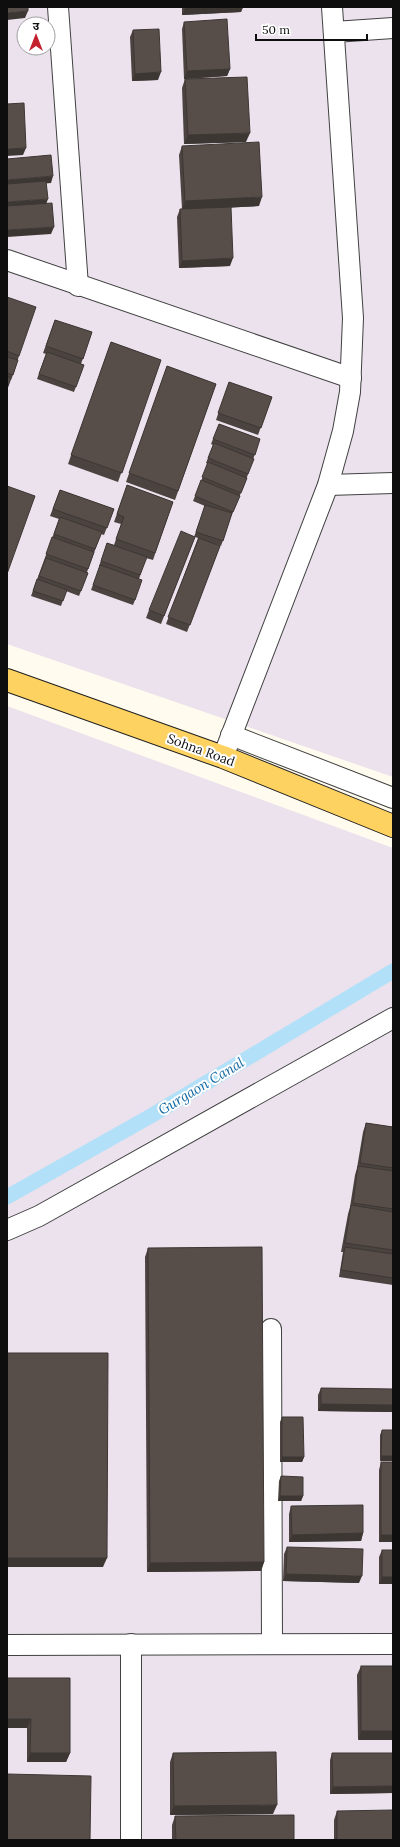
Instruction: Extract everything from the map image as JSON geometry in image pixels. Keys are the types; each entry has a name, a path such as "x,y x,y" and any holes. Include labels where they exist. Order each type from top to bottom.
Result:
{"main road":[{"name":"Sohna Road","path":"7,680 223,757 393,826"}],"street":[{"path":"58,7 78,286"},
{"path":"223,757 328,485 347,411 351,378 353,318 332,7"},
{"path":"334,32 393,28"},
{"path":"7,260 78,286 351,378"},
{"path":"328,485 393,483"},
{"path":"231,735 393,798"},
{"path":"7,1230 39,1216 393,1018"},
{"path":"271,1329 272,1644"},
{"path":"131,1644 131,1840"},
{"path":"7,1645 393,1644"}],"shaded area":[{"path":"7,7 393,7 393,777 7,644"},
{"path":"7,706 393,848 393,1840 7,1840"}],"building":[{"path":"7,7 28,7 28,11 7,13"},
{"path":"227,19 230,69 187,71 184,22"},
{"path":"159,29 161,72 135,74 133,30"},
{"path":"247,77 250,133 188,135 185,79"},
{"path":"24,103 26,148 7,149 7,104"},
{"path":"259,142 262,197 185,201 182,146"},
{"path":"51,155 53,176 7,180 7,159"},
{"path":"46,181 48,199 7,202 7,184"},
{"path":"52,203 54,227 7,230 7,206"},
{"path":"231,207 233,258 182,261 180,209"},
{"path":"7,297 36,307 19,356 7,351"},
{"path":"55,320 92,332 83,359 46,346"},
{"path":"111,342 161,360 122,473 71,455"},
{"path":"47,352 84,365 76,387 39,374"},
{"path":"7,357 18,360 13,375 7,373"},
{"path":"167,366 216,384 178,491 129,473"},
{"path":"7,376 11,378 7,389"},
{"path":"229,382 272,397 261,428 218,413"},
{"path":"219,424 260,439 255,455 213,439"},
{"path":"214,443 254,459 248,474 208,458"},
{"path":"208,462 247,478 241,493 202,477"},
{"path":"201,480 240,496 233,512 195,496"},
{"path":"127,485 173,502 155,553 116,539 124,517 117,514"},
{"path":"7,486 35,496 7,574"},
{"path":"60,490 114,509 107,528 53,509"},
{"path":"205,505 232,513 223,541 196,532"},
{"path":"60,517 102,532 95,549 54,534"},
{"path":"181,531 195,537 164,616 149,610"},
{"path":"52,537 94,552 88,569 46,554"},
{"path":"199,538 220,546 190,625 168,617"},
{"path":"107,543 147,557 140,575 101,561"},
{"path":"46,558 88,573 81,591 39,576"},
{"path":"100,565 142,580 135,600 93,585"},
{"path":"37,579 67,590 63,601 33,591"},
{"path":"366,1123 393,1127 393,1168 360,1163"},
{"path":"358,1166 393,1171 393,1209 353,1203"},
{"path":"351,1205 393,1212 393,1250 345,1243"},
{"path":"262,1247 264,1562 150,1563 148,1248"},
{"path":"345,1247 393,1254 393,1278 341,1270"},
{"path":"7,1353 108,1353 107,1558 7,1558"},
{"path":"321,1388 393,1389 393,1405 321,1404"},
{"path":"282,1417 303,1417 304,1457 282,1457"},
{"path":"382,1430 393,1430 393,1456 381,1456"},
{"path":"381,1462 393,1462 393,1535 381,1535"},
{"path":"281,1476 303,1477 303,1496 280,1496"},
{"path":"363,1505 363,1533 292,1535 291,1506"},
{"path":"287,1547 363,1549 362,1576 286,1574"},
{"path":"382,1550 393,1550 393,1577 382,1577"},
{"path":"361,1666 393,1666 393,1731 361,1731"},
{"path":"7,1678 70,1678 70,1753 30,1753 31,1719 7,1719"},
{"path":"276,1752 277,1805 174,1806 173,1753"},
{"path":"332,1753 393,1753 393,1786 333,1787"},
{"path":"7,1774 91,1776 90,1840 7,1840"},
{"path":"393,1810 393,1840 337,1840 337,1811"},
{"path":"294,1815 294,1840 176,1840 175,1816"}],"waterway":[{"name":"Gurgaon Canal","path":"7,1197 149,1117 393,971"}]}
